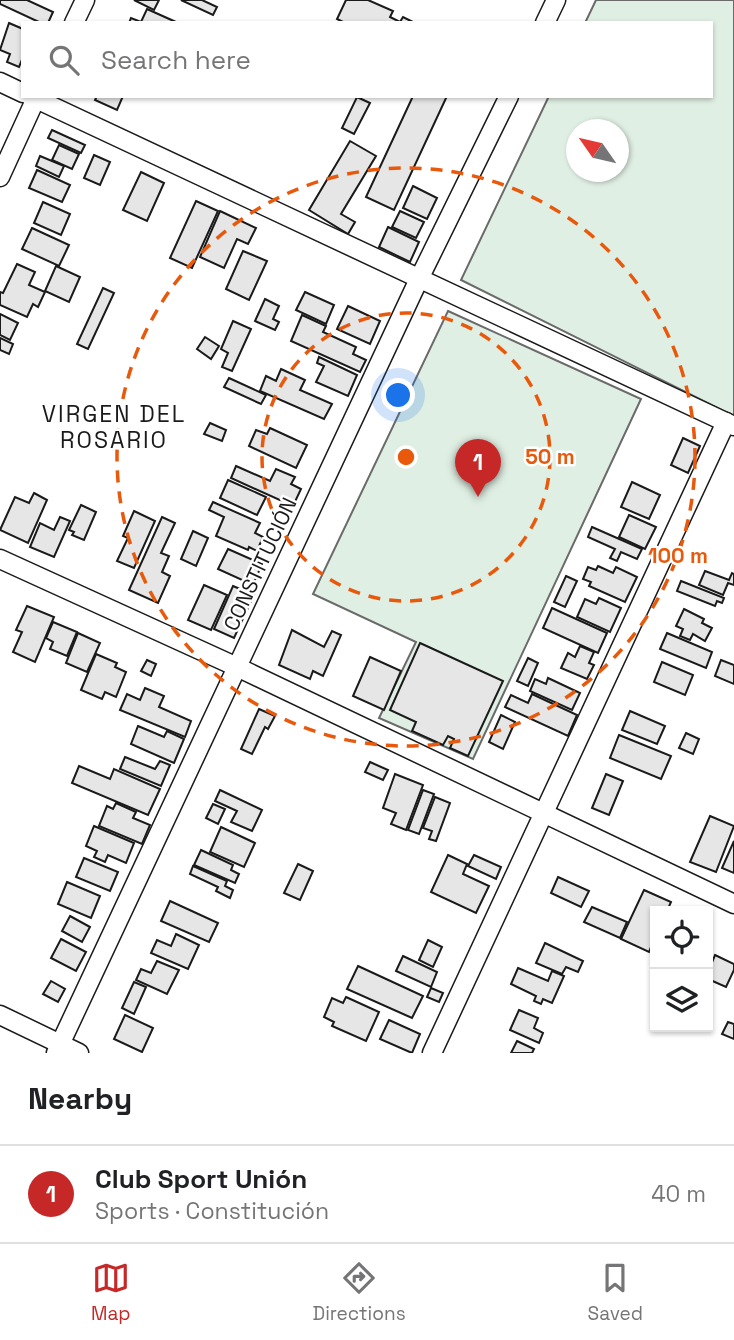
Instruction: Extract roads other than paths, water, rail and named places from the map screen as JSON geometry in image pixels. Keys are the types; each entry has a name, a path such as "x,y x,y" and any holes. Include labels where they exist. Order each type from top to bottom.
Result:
{"street":[{"path":"75,21 85,0"},
{"path":"546,21 556,0"},
{"path":"0,82 21,91"},
{"path":"0,177 30,98"},
{"path":"35,98 730,424 432,1053"},
{"name":"CONSTITUCIÓN","path":"58,1048 419,279 508,98"},
{"path":"0,559 237,667 734,904"},
{"path":"0,1015 58,1048 79,1053"}],"place":[{"name":"Club Sport Unión","path":"478,497"}],"district":[{"name":"VIRGEN DEL ROSARIO","path":"114,427"}]}
